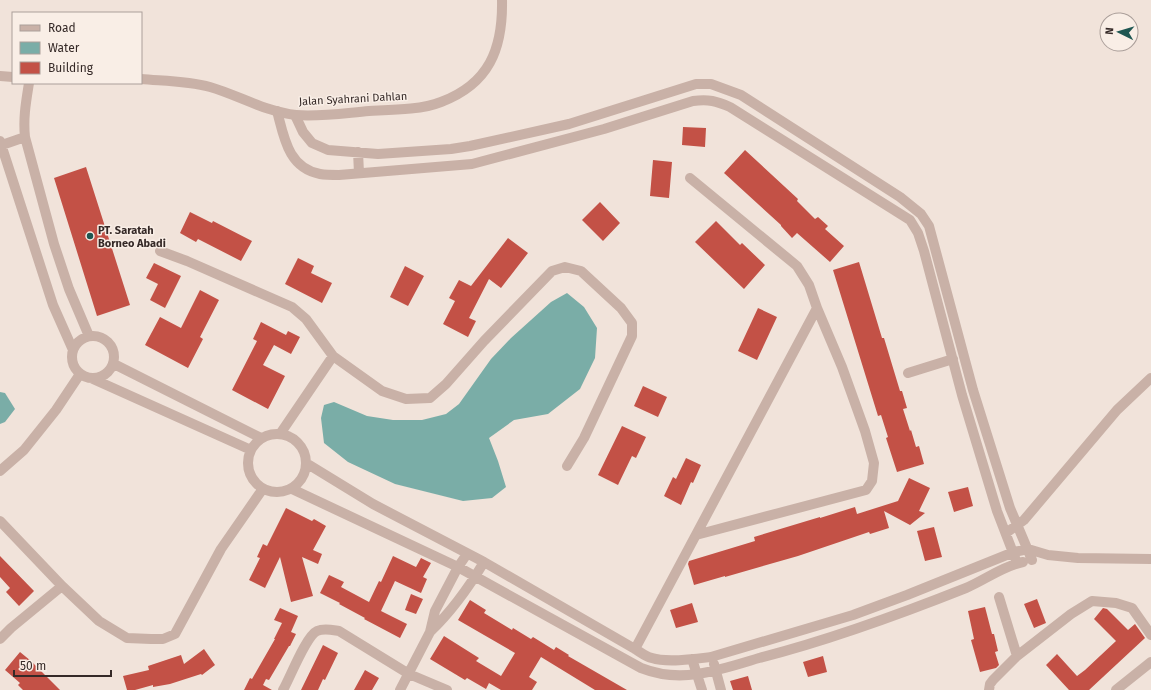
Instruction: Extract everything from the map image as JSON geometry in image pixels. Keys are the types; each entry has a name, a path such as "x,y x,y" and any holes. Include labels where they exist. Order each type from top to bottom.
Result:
{"street":[{"name":"Jalan Syahrani Dahlan","path":"142,79 210,87 277,111 296,115 316,115 419,107 440,103 468,89 485,72 497,48 502,16 502,0"},
{"path":"0,76 12,77"},
{"path":"29,84 24,109 23,123 25,137 54,244 69,289 89,336"},
{"path":"296,115 303,132 312,143 328,150 378,154 451,149 470,146 569,124 696,84 711,84 741,95 900,198 921,214 929,226 973,390 1010,508 1032,560"},
{"path":"277,111 289,151 296,161 307,169 320,174 339,175 472,164 604,129 693,101 706,99 717,101 730,107 910,220 918,233 924,251 953,359 995,504 1017,563"},
{"path":"25,137 1,143 53,305 73,350"},
{"path":"358,152 359,173"},
{"path":"690,178 797,266 809,285 842,367 866,431 874,464 872,481 866,490 696,535"},
{"path":"160,251 187,261 292,307 306,319 333,356 382,391 406,399 430,398 446,384 484,341 552,271 565,268 581,271 622,308 632,323 632,336 584,438 567,466"},
{"path":"635,650 817,308"},
{"path":"94,379 101,378 107,374 114,364 115,354 113,348 103,338 89,336 79,341 73,350 72,361 74,367 80,374 251,450"},
{"path":"280,434 333,356"},
{"path":"908,373 953,359"},
{"path":"114,364 261,438"},
{"path":"0,471 24,450 56,410 80,374"},
{"path":"1006,533 1024,520 1116,410 1151,378"},
{"path":"280,434 288,436 298,442 304,452 306,463 302,478 292,489 277,493 262,490 252,479 247,464 251,450 261,438 269,435 280,434"},
{"path":"306,463 373,504 484,562 635,650 652,658 665,660 711,657 853,615 957,576 1014,552 1028,549 1048,554 1078,558 1151,560"},
{"path":"292,489 458,568 641,668 666,675 697,674 791,650 878,622 978,583 1017,563 1032,560 1048,554"},
{"path":"0,521 62,586 99,621 127,638 163,639 175,634 221,549 262,490"},
{"path":"400,690 430,632 435,611 467,554"},
{"path":"430,632 445,617 475,577 484,562"},
{"path":"0,639 11,628 62,586"},
{"path":"999,597 1018,656"},
{"path":"989,690 990,684 1018,656 1071,614 1092,601 1116,603 1132,608 1151,635"},
{"path":"283,690 309,639 317,631 329,629 339,631 409,674 447,690"},
{"path":"711,657 721,690"},
{"path":"692,659 702,690"},
{"path":"1116,690 1151,662"}],"water":[{"path":"567,293 584,307 597,328 595,358 580,389 548,414 514,420 489,438 506,487 492,498 463,501 395,484 348,462 324,443 321,418 324,405 334,402 367,416 393,420 422,420 446,414 459,404 491,359 511,338 551,302"},
{"path":"0,392 5,393 15,409 5,422 0,424"}],"building":[{"path":"683,127 706,128 705,147 682,145"},
{"path":"745,150 798,199 797,201 815,219 818,217 828,226 825,229 844,246 830,262 797,233 792,238 781,225 724,173"},
{"path":"653,160 672,162 669,198 650,196"},
{"path":"86,167 130,305 97,316 54,178"},
{"path":"600,202 620,223 603,241 582,220"},
{"path":"190,212 212,223 213,221 252,241 241,261 198,239 196,242 180,233"},
{"path":"716,221 740,245 742,243 765,265 744,289 695,242"},
{"path":"508,238 528,253 501,288 489,279 469,318 476,321 468,337 443,324 455,301 449,298 459,280 471,286"},
{"path":"298,258 314,266 311,273 332,283 322,303 285,284"},
{"path":"859,262 882,338 884,338 900,391 902,391 907,408 903,409 910,431 911,430 916,447 919,446 924,464 897,472 886,438 888,437 881,415 878,416 833,270"},
{"path":"154,263 181,276 165,308 150,300 158,284 146,278"},
{"path":"405,266 424,276 408,306 390,297"},
{"path":"200,290 219,300 200,337 203,339 188,368 145,345 160,317 181,328"},
{"path":"758,308 777,317 757,360 738,351"},
{"path":"261,322 286,335 288,331 300,337 291,354 274,345 263,365 285,376 268,409 232,390 257,341 253,339"},
{"path":"643,386 667,397 658,417 634,406"},
{"path":"622,426 646,437 636,458 632,456 618,485 598,475"},
{"path":"686,458 701,465 693,483 691,482 681,505 664,496 673,477 676,479"},
{"path":"909,478 930,488 919,511 925,513 910,525 884,511 889,528 870,534 869,532 798,556 694,585 688,564 689,561 755,541 754,537 820,517 855,507 857,514 898,501"},
{"path":"968,487 973,506 954,512 948,492"},
{"path":"286,508 312,521 314,519 326,526 313,550 322,554 318,564 302,557 313,596 291,602 280,557 265,588 249,580 260,558 257,557 263,544 267,546"},
{"path":"934,527 942,557 925,561 917,531"},
{"path":"0,556 34,591 19,606 6,592 10,588 0,577"},
{"path":"393,556 416,567 421,558 431,563 423,577 427,579 421,593 395,581 381,611 407,624 400,638 320,593 329,575 344,582 341,587 369,602 379,581 381,582"},
{"path":"411,594 423,599 416,614 405,610"},
{"path":"1037,599 1046,623 1034,628 1024,604"},
{"path":"470,600 486,610 484,613 512,630 513,628 531,639 533,637 554,650 556,647 569,655 568,656 627,690 595,690 541,657 529,677 537,682 532,690 501,690 489,683 486,689 467,678 465,680 430,659 444,636 479,658 476,661 501,676 515,653 458,620"},
{"path":"692,603 698,622 676,628 670,610"},
{"path":"985,607 992,634 994,634 998,651 995,652 999,665 996,668 980,672 971,640 974,639 968,611"},
{"path":"280,608 298,616 291,632 296,634 290,646 269,680 266,679 263,685 272,690 244,690 275,639 282,623 274,620"},
{"path":"1103,608 1107,609 1128,630 1135,624 1145,638 1089,690 1069,690 1046,665 1057,654 1077,676 1116,641 1094,619"},
{"path":"323,645 338,653 325,680 323,679 318,690 301,690"},
{"path":"204,649 215,665 202,675 201,674 170,684 153,687 153,685 135,690 127,690 123,676 149,670 148,666 181,655 184,664"},
{"path":"20,652 60,690 23,690 18,685 20,683 5,670"},
{"path":"823,656 827,672 808,677 803,662"},
{"path":"365,670 379,678 372,690 354,690"},
{"path":"748,676 752,690 733,690 730,681"}],"place":[{"name":"PT. Saratah Borneo Abadi","path":"90,236"}]}
